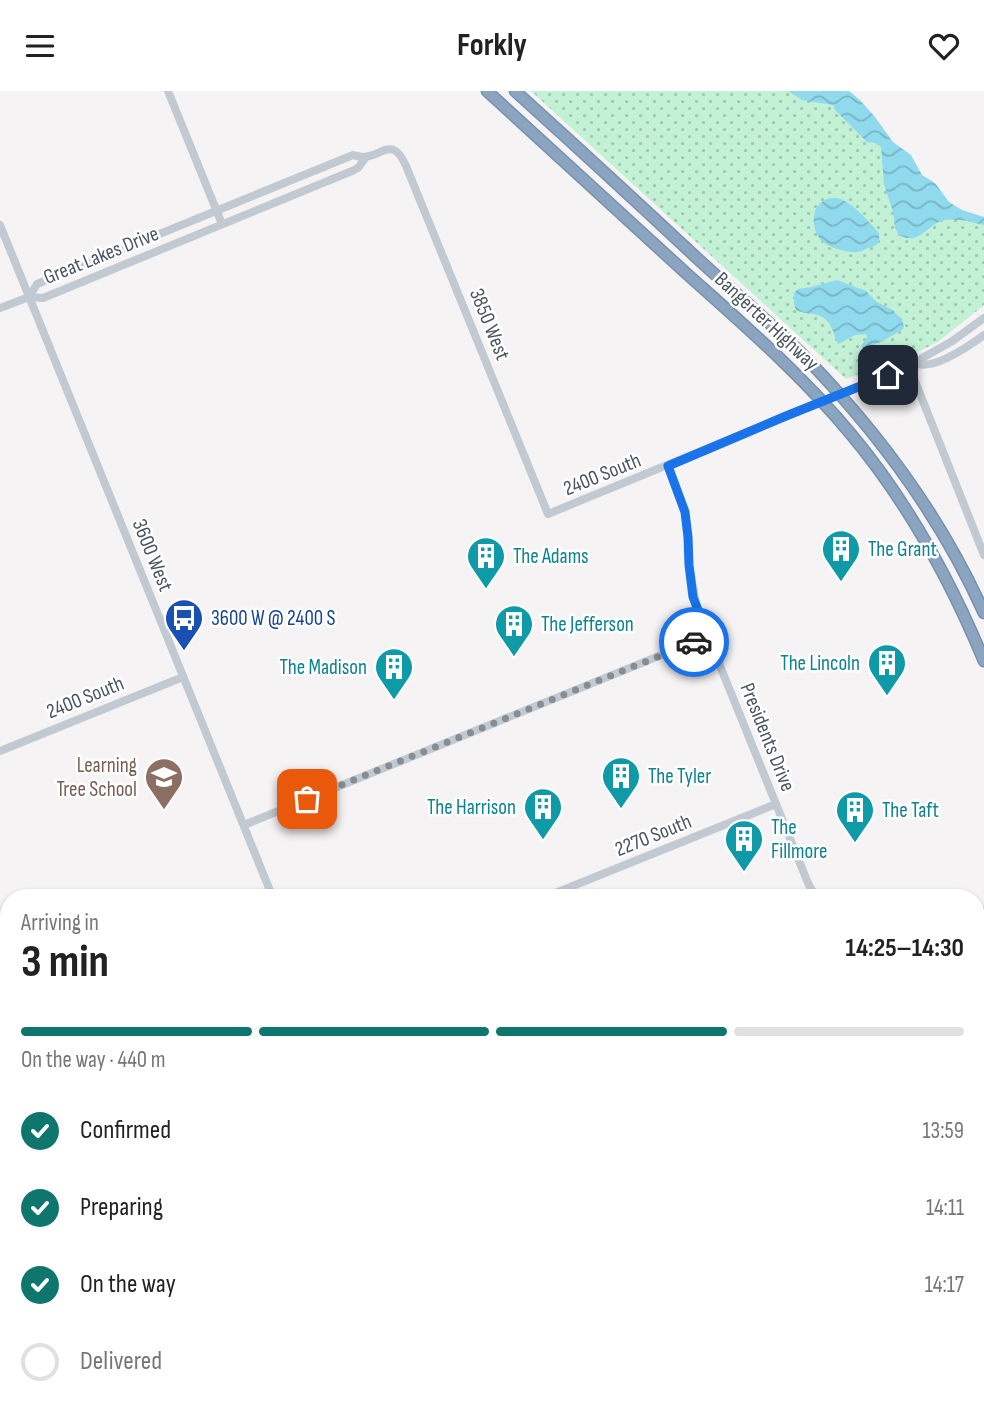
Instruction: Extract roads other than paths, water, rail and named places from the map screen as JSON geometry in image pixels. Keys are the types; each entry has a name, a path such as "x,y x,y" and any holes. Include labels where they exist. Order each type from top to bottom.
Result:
{"highway":[{"name":"Bangerter Highway","path":"487,91 780,358 823,402 862,448 914,522 955,596 984,661"},
{"name":"Bangerter Highway","path":"514,91 761,316 840,394 880,442 937,524 984,613"}],"street":[{"path":"168,91 222,224"},
{"name":"Great Lakes Drive","path":"366,157 358,169 43,298 29,297 37,284 353,155 366,157 384,150 395,151"},
{"name":"3850 West","path":"395,151 406,166 548,514"},
{"name":"3600 West","path":"0,225 269,889"},
{"path":"0,309 29,297"},
{"path":"913,365 984,318"},
{"path":"913,365 926,366 942,360 984,335"},
{"path":"913,365 984,555"},
{"name":"2400 South","path":"548,514 913,365"},
{"name":"Presidents Drive","path":"668,466 685,512 693,597 811,889"},
{"path":"244,825 708,636"},
{"name":"2400 South","path":"0,751 183,677"},
{"name":"2270 South","path":"565,889 776,804"}],"water":[{"path":"788,91 849,91 875,117 893,142 911,155 922,175 935,183 949,202 962,210 984,217 984,225 944,220 917,237 905,238 898,234 884,184 881,147 867,142 833,105 802,100"},
{"path":"838,198 855,208 879,233 878,244 854,252 834,248 822,241 814,227 814,215 825,200"},
{"path":"837,280 866,291 877,302 891,309 902,319 903,329 864,349 861,346 867,338 866,334 855,335 838,344 824,318 796,310 794,293 798,289"}],"place":[{"name":"The Grant","path":"841,583"},
{"name":"The Adams","path":"486,590"},
{"name":"3600 W @ 2400 S","path":"184,652"},
{"name":"The Jefferson","path":"514,658"},
{"name":"The Lincoln","path":"887,697"},
{"name":"The Madison","path":"394,701"},
{"name":"The Tyler","path":"621,810"},
{"name":"Learning Tree School","path":"164,811"},
{"name":"The Harrison","path":"543,841"},
{"name":"The Taft","path":"855,844"},
{"name":"The Fillmore","path":"744,873"}]}
